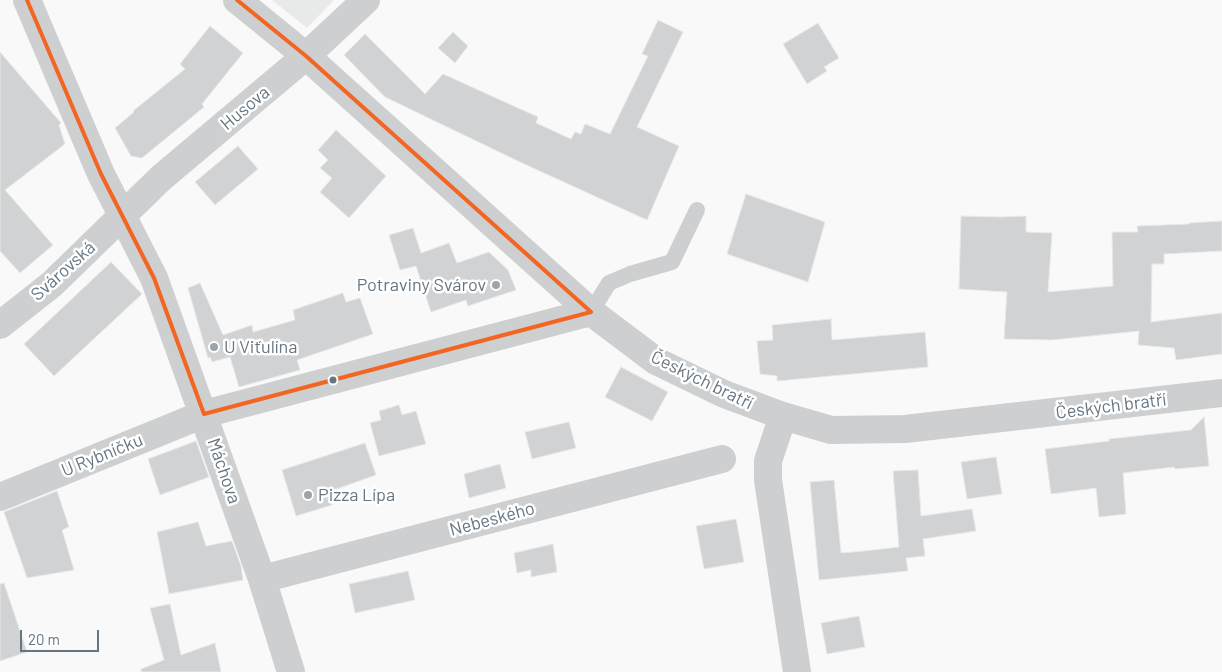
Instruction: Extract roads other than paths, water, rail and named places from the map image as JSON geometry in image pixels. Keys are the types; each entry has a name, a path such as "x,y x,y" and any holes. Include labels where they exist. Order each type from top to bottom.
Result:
{"street":[{"name":"Máchova","path":"27,0 101,174 154,278 262,579 292,672"},
{"name":"Českých bratří","path":"237,0 306,56 591,312 656,361 724,394 783,416 831,430 904,429 1222,393"},
{"name":"Husova","path":"123,215 161,178 306,56 366,0"},
{"name":"Svárovská","path":"0,325 52,284 123,215"},
{"path":"204,414 591,312"},
{"name":"U Rybníčku","path":"0,496 204,414"},
{"path":"783,416 768,461 768,480 797,672"},
{"name":"Nebeského","path":"262,579 722,459"}],"lane":[{"path":"591,312 609,282 672,262 697,210"}],"place":[{"name":"Potraviny Svárov","path":"496,285"},
{"name":"U Viťulína","path":"214,347"},
{"name":"Pizza Lípa","path":"308,495"}]}
